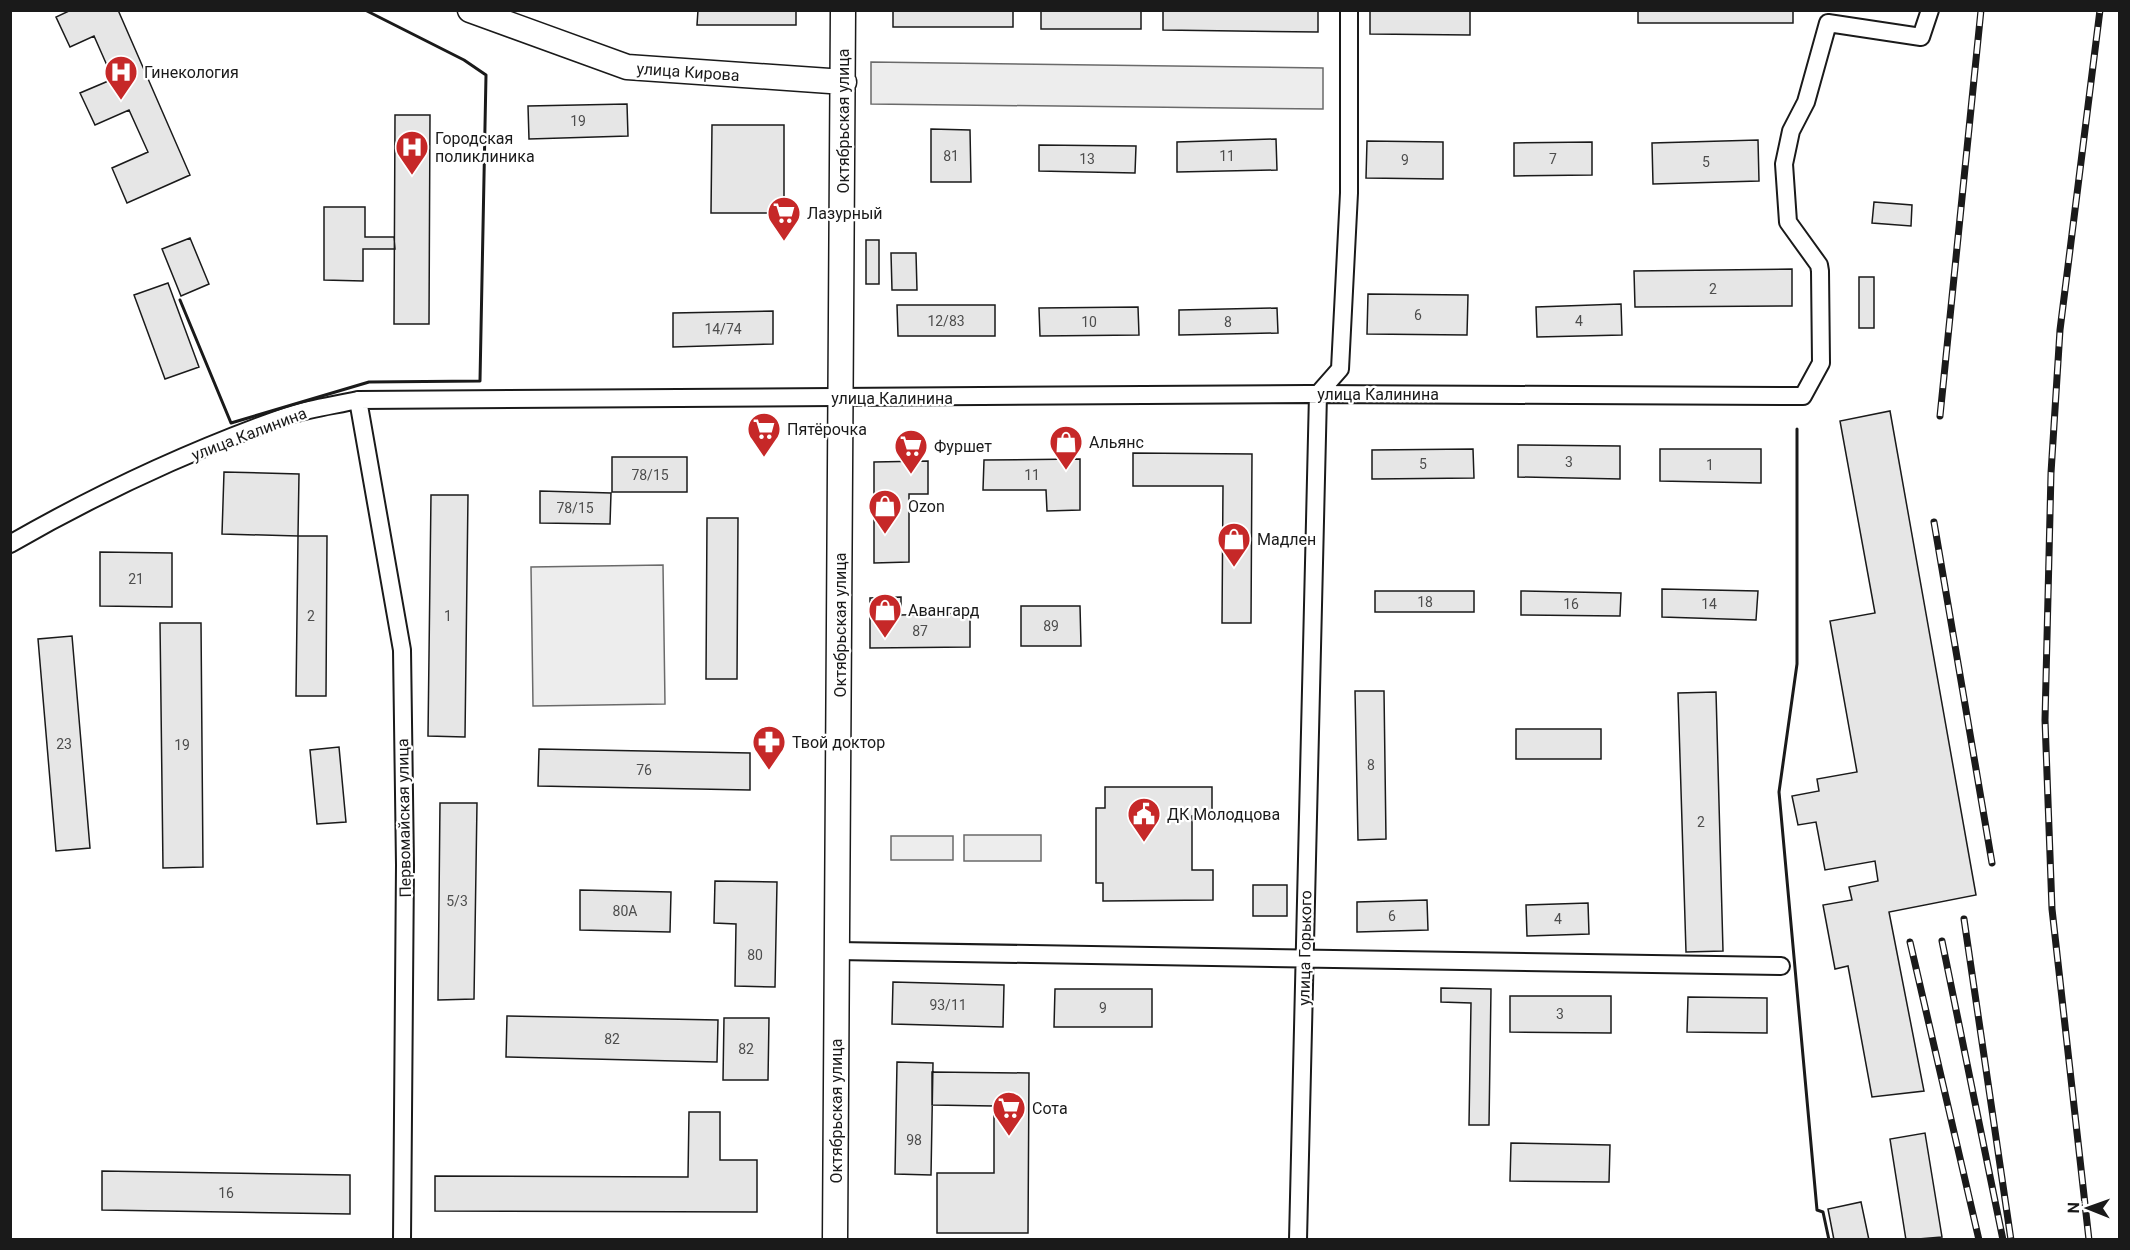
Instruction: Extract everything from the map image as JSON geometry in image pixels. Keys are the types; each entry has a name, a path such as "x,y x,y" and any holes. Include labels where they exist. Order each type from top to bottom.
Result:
{"main road":[{"name":"улица Кирова","path":"470,10 627,67 844,82"},
{"name":"Октябрьская улица","path":"835,1239 843,10"}],"street":[{"path":"1318,394 1340,369 1349,193 1349,10"},
{"name":"улица Калинина","path":"10,544 87,502 212,446 292,414 358,400 1318,394 1803,396 1821,363 1820,271 1819,265 1788,222 1784,164 1791,131 1806,102 1828,23 1921,37 1930,10"},
{"name":"улица Горького","path":"1298,1239 1318,394"},
{"name":"Первомайская улица","path":"358,400 402,650 405,865 402,1239"},
{"path":"837,951 1781,966"}],"shaded area":[{"path":"871,62 1323,68 1323,109 871,104"},
{"path":"663,565 665,704 533,706 531,567"},
{"path":"964,835 1041,835 1041,861 964,861"},
{"path":"891,836 953,836 953,860 891,860"}],"building":[{"name":"Гинекология","path":"71,10 118,10 190,175 127,203 112,168 148,152 129,110 95,125 80,93 113,79 94,36 70,47 56,17"},
{"path":"698,10 796,10 796,25 697,25"},
{"path":"893,10 1013,10 1013,27 893,27"},
{"path":"1041,10 1141,10 1141,29 1041,29"},
{"path":"1163,10 1318,10 1318,32 1163,30"},
{"path":"1370,10 1470,10 1470,35 1370,34"},
{"path":"1638,10 1793,10 1793,23 1638,23"},
{"path":"627,104 628,136 529,139 528,106"},
{"name":"Городская поликлиника","path":"395,115 430,115 429,324 394,324"},
{"path":"712,125 784,125 784,213 711,213"},
{"path":"931,129 970,130 971,182 931,182"},
{"path":"1276,139 1277,170 1177,172 1177,142"},
{"path":"1758,140 1759,181 1653,184 1652,143"},
{"path":"1367,141 1443,142 1443,179 1366,178"},
{"path":"1592,142 1592,175 1514,176 1514,143"},
{"path":"1039,145 1136,146 1135,173 1039,171"},
{"path":"1874,202 1912,205 1911,226 1872,223"},
{"path":"324,207 365,207 365,237 394,237 395,249 363,249 363,281 324,280"},
{"path":"190,238 209,284 181,296 162,249"},
{"path":"866,240 879,240 879,284 866,284"},
{"path":"891,253 916,253 917,290 892,290"},
{"path":"1792,269 1792,306 1635,307 1634,271"},
{"path":"1859,277 1874,277 1874,328 1859,328"},
{"path":"168,283 199,367 165,379 134,295"},
{"path":"1368,294 1468,295 1467,335 1367,334"},
{"path":"1621,304 1622,335 1537,337 1536,307"},
{"path":"897,305 995,305 995,336 898,336"},
{"path":"1138,307 1139,335 1040,336 1039,308"},
{"path":"1277,308 1278,333 1179,335 1179,310"},
{"path":"773,311 773,344 673,347 673,313"},
{"path":"1890,411 1976,895 1889,912 1924,1091 1872,1097 1848,966 1835,969 1823,905 1852,900 1849,887 1878,881 1875,861 1825,870 1816,822 1798,825 1792,796 1819,791 1817,779 1857,772 1830,621 1875,613 1840,421"},
{"path":"1518,445 1620,446 1620,479 1518,477"},
{"path":"1473,449 1474,478 1372,479 1372,450"},
{"path":"1660,449 1761,449 1761,483 1660,481"},
{"path":"1133,453 1252,454 1251,623 1222,623 1223,486 1133,486"},
{"path":"612,457 687,457 687,492 612,492"},
{"path":"1080,459 1080,510 1047,511 1046,490 983,490 984,460"},
{"path":"928,461 928,494 909,494 909,562 874,563 874,462"},
{"path":"224,472 299,474 298,536 222,534"},
{"path":"540,491 611,493 610,524 540,523"},
{"path":"431,495 468,495 465,737 428,736"},
{"path":"707,518 738,518 737,679 706,679"},
{"path":"298,536 327,536 326,696 296,696"},
{"path":"100,552 172,553 172,607 100,606"},
{"path":"1662,589 1758,591 1756,620 1662,617"},
{"path":"1375,591 1474,591 1474,612 1375,612"},
{"path":"1521,591 1621,593 1620,616 1521,615"},
{"path":"901,597 901,615 970,613 970,647 870,648 870,598"},
{"path":"1021,606 1080,606 1081,646 1021,646"},
{"path":"160,623 201,623 203,867 163,868"},
{"path":"72,636 90,848 56,851 38,639"},
{"path":"1355,691 1384,691 1386,839 1358,840"},
{"path":"1716,692 1723,951 1686,952 1678,693"},
{"path":"1516,729 1601,729 1601,759 1516,759"},
{"path":"339,747 346,822 317,824 310,750"},
{"path":"539,749 750,753 750,790 538,786"},
{"name":"ДК Молодцова","path":"1105,787 1212,787 1212,815 1192,816 1192,870 1213,870 1213,900 1103,901 1103,883 1096,883 1096,808 1105,808"},
{"path":"440,803 477,803 474,999 438,1000"},
{"path":"715,881 777,882 775,987 735,986 736,924 714,923"},
{"path":"1253,885 1287,885 1287,916 1253,916"},
{"path":"580,890 671,892 670,932 580,930"},
{"path":"1427,900 1428,930 1357,932 1357,902"},
{"path":"1588,903 1589,934 1527,936 1526,905"},
{"path":"893,982 1004,985 1003,1027 892,1024"},
{"path":"1441,988 1491,989 1489,1125 1469,1125 1471,1003 1441,1002"},
{"path":"1055,989 1152,989 1152,1027 1054,1027"},
{"path":"1510,996 1611,996 1611,1033 1510,1032"},
{"path":"1688,997 1767,998 1767,1033 1687,1032"},
{"path":"507,1016 718,1020 717,1062 506,1057"},
{"path":"724,1018 769,1018 768,1080 723,1080"},
{"path":"897,1062 933,1063 931,1175 895,1174"},
{"path":"932,1072 1029,1073 1028,1233 937,1233 937,1173 994,1173 994,1106 932,1105"},
{"path":"689,1112 720,1112 720,1160 757,1160 757,1212 435,1211 435,1176 688,1177"},
{"path":"1925,1133 1942,1237 1906,1240 1890,1139"},
{"path":"1511,1143 1610,1145 1609,1182 1510,1181"},
{"path":"102,1171 350,1175 350,1214 102,1210"},
{"path":"1861,1202 1869,1240 1834,1240 1828,1209"}],"railway":[{"path":"1940,416 1981,10"},
{"path":"2089,1240 2052,909 2045,720 2051,473 2060,330 2100,10"},
{"path":"1934,522 1992,863"},
{"path":"1964,919 2011,1240"},
{"path":"1942,941 2003,1240"},
{"path":"1910,942 1979,1240"}],"wall":[{"path":"180,300 231,423 369,382 480,381 486,75 464,60 365,10"},
{"path":"1797,429 1797,664 1779,792 1817,1210 1823,1212 1829,1240"}],"place":[{"name":"Гинекология","path":"121,101"},
{"name":"Городская поликлиника","path":"412,176"},
{"name":"Лазурный","path":"784,242"},
{"name":"Пятёрочка","path":"764,458"},
{"name":"Альянс","path":"1066,471"},
{"name":"Фуршет","path":"911,475"},
{"name":"Ozon","path":"885,535"},
{"name":"Мадлен","path":"1234,568"},
{"name":"Авангард","path":"885,639"},
{"name":"Твой доктор","path":"769,771"},
{"name":"ДК Молодцова","path":"1144,843"},
{"name":"Сота","path":"1009,1137"}]}
